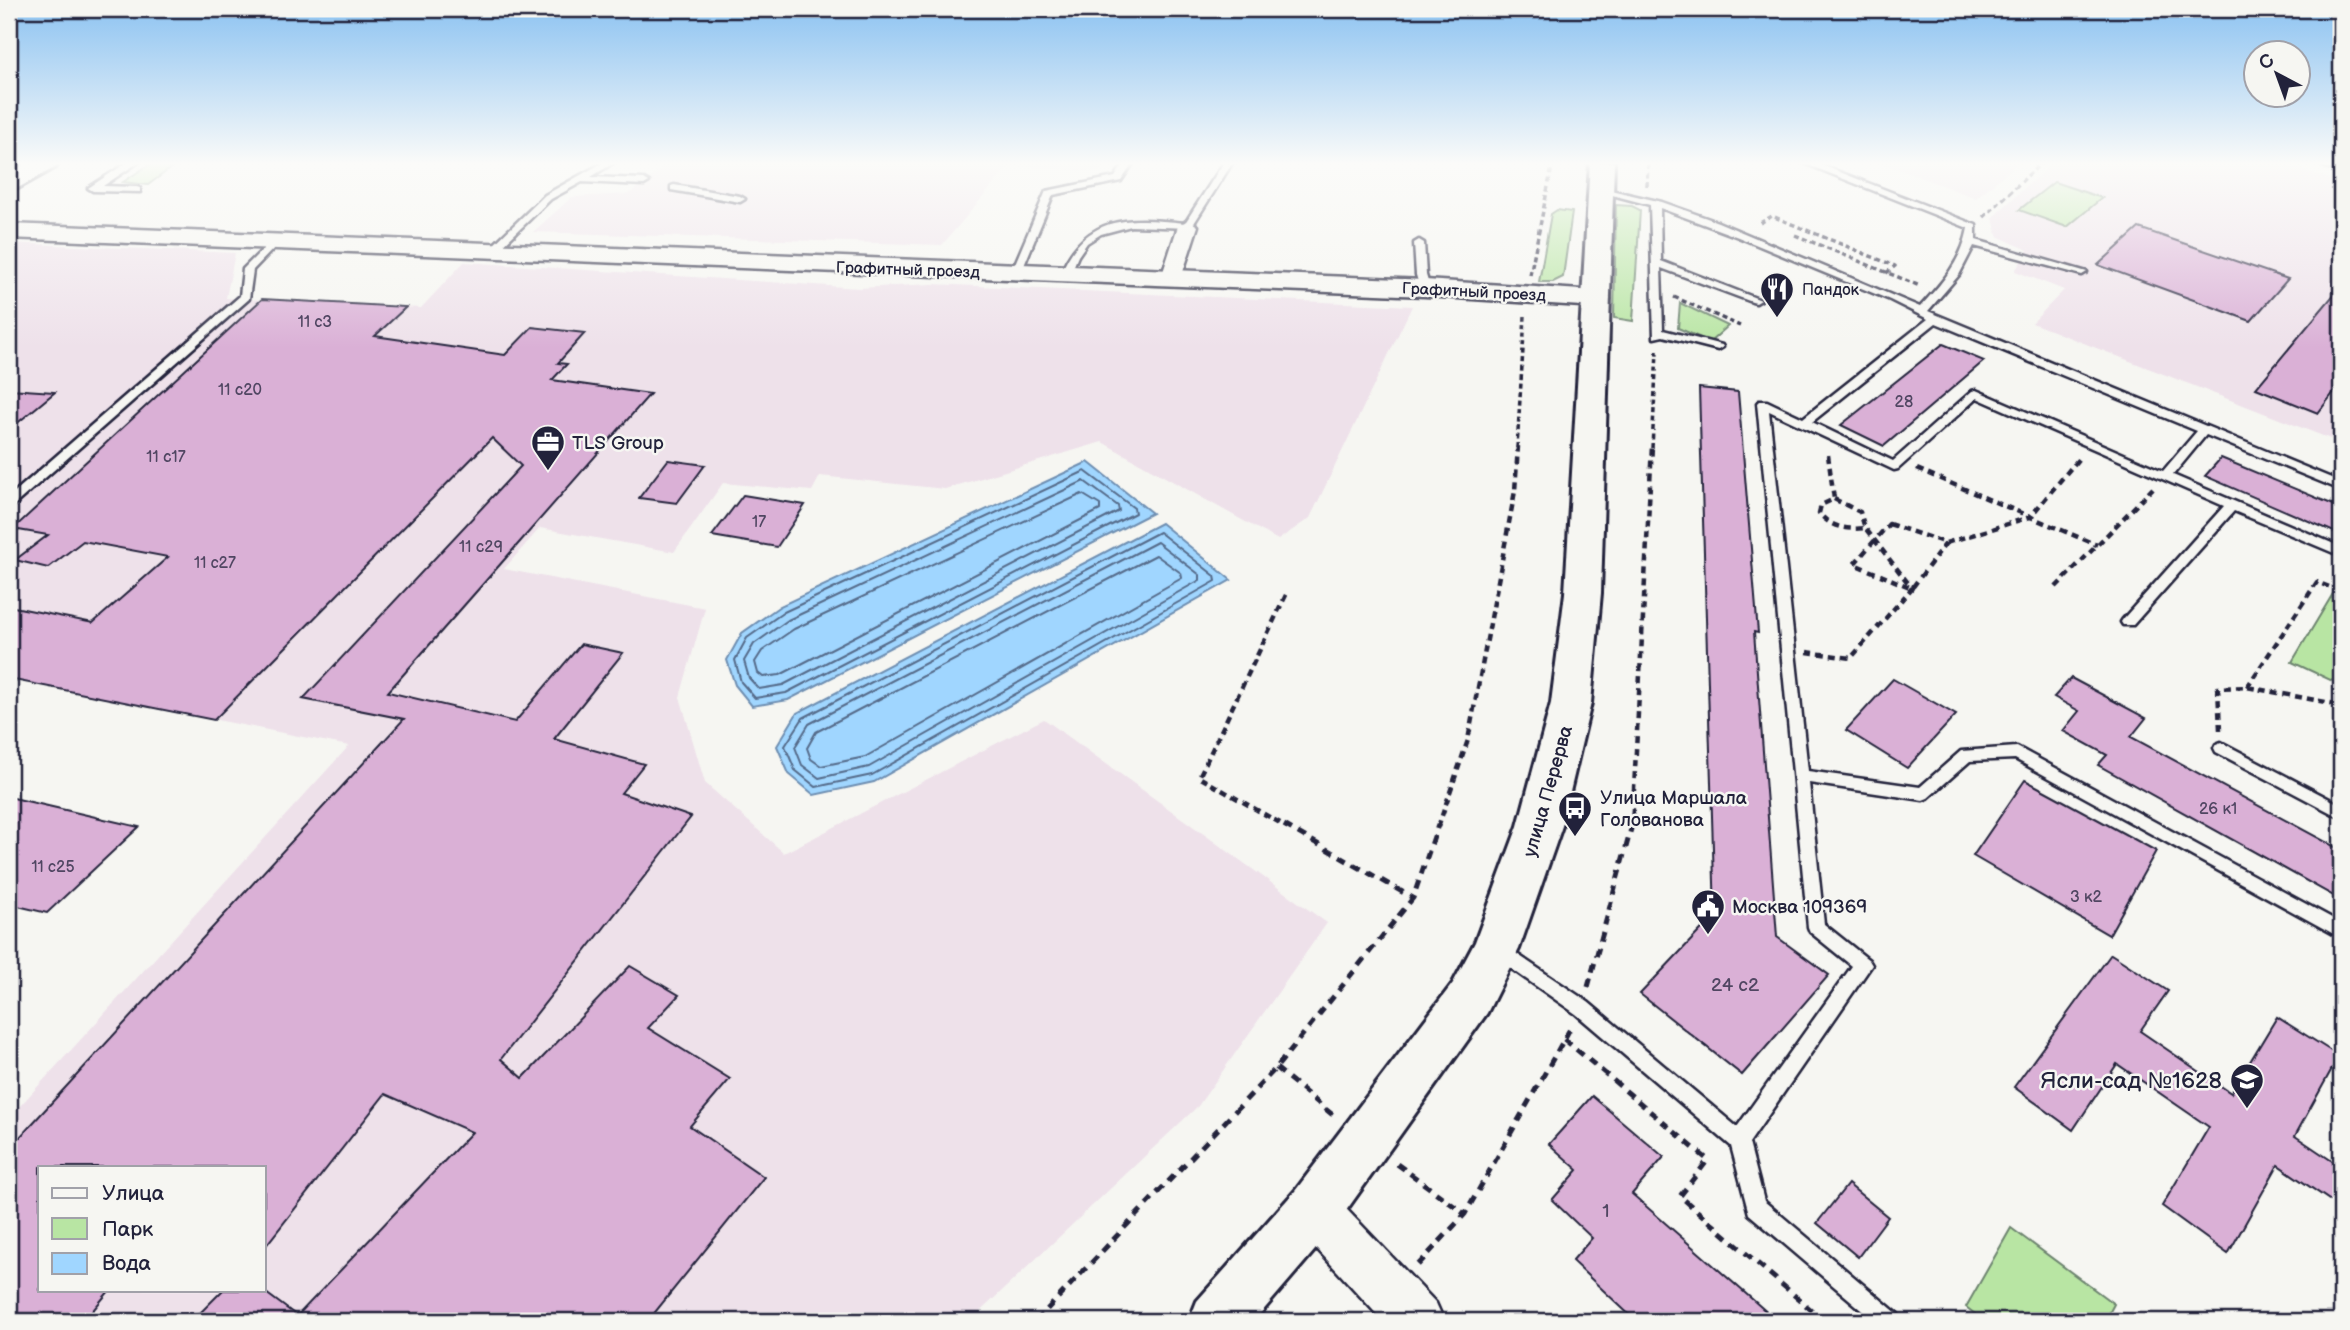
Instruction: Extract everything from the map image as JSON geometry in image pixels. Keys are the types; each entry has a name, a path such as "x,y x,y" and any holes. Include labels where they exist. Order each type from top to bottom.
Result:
{"main road":[{"name":"улица Перерва","path":"1217,1321 1314,1210 1367,1142 1470,998 1496,949 1540,826 1571,703 1583,593 1600,224"}],"street":[{"path":"1171,278 1188,226"},
{"name":"Графитный проезд","path":"9,231 1424,288 1597,299"},
{"path":"1314,1210 1404,1308"}],"lane":[{"path":"491,252 520,224"},
{"path":"1016,273 1036,224"},
{"path":"1065,275 1078,248 1104,226 1121,224"},
{"path":"1164,224 1188,226"},
{"path":"1656,224 1658,334 1718,347"},
{"path":"1715,224 1922,311 1935,319 2341,485"},
{"path":"1922,311 1962,265 1972,242 1973,227 1965,224"},
{"path":"1972,242 2082,272"},
{"path":"9,503 245,297 248,269 275,243"},
{"path":"1419,243 1424,288"},
{"path":"1657,263 1756,300"},
{"path":"1804,423 1935,319"},
{"path":"1739,1141 1864,965 1816,927 1763,403 1894,466 1976,393 2341,552"},
{"path":"2165,476 2204,430"},
{"path":"2128,622 2232,505"},
{"path":"2221,748 2341,812"},
{"path":"1801,776 1923,794 1966,755 2017,753 2341,931"},
{"path":"1496,949 1582,1008 1739,1141 1756,1208 1891,1321"}],"path":[{"path":"1529,281 1540,224"},
{"path":"1741,235 1759,224"},
{"path":"1792,224 1895,266 1871,289"},
{"path":"1973,227 1976,224"},
{"path":"1657,289 1740,326"},
{"path":"1036,1321 1276,1068 1413,898 1468,740 1515,491 1525,316"},
{"path":"1404,1308 1465,1214 1582,1008 1632,831 1658,334"},
{"path":"1825,433 1834,499"},
{"path":"1912,588 1854,564 1889,524 1946,543 2030,517 2091,443"},
{"path":"1899,461 2097,545"},
{"path":"2056,587 2165,476"},
{"path":"1865,528 1841,529 1824,520 1819,513 1821,505 1834,499 1859,509 1866,520 1865,528 1912,588"},
{"path":"1788,650 1851,658 1912,588 1946,543"},
{"path":"2247,687 2317,582 2341,592"},
{"path":"1286,595 1199,777 1413,898"},
{"path":"2221,748 2218,688 2247,687 2341,705"},
{"path":"1564,1039 1708,1160 1680,1196 1824,1321"},
{"path":"1276,1068 1367,1142 1465,1214"}],"shaded area":[{"path":"542,224 960,224 942,245 533,232"},
{"path":"1994,224 2341,224 2341,443 2032,323 2064,290 2015,271 2028,250 1997,236"},
{"path":"9,243 235,253 226,298 421,308 464,262 859,288 932,284 1412,306 1310,518 1278,540 1102,442 945,489 820,476 812,491 723,483 674,552 540,528 504,569 705,608 680,697 705,783 784,853 1044,719 1327,923 1198,1106 970,1321 9,1321 9,1118 349,746 9,679"}],"green space":[{"path":"1549,224 1570,224 1563,277 1553,282 1539,282"},
{"path":"1616,224 1639,224 1633,321 1614,318"},
{"path":"1680,303 1728,326 1710,342 1678,328"},
{"path":"2334,592 2341,595 2341,685 2292,662"},
{"path":"2011,1228 2114,1304 2105,1321 1984,1321 1966,1307"}],"water":[{"path":"1088,462 1152,513 788,700 752,706 735,685 727,660 742,633 780,606"},
{"path":"1161,523 1231,580 874,782 814,795 789,774 777,746 797,713"}],"building":[{"path":"2139,228 2288,279 2251,321 2098,265"},
{"path":"2341,286 2341,383 2318,413 2256,388"},
{"path":"262,299 406,307 375,336 505,355 532,327 585,333 558,363 567,364 552,380 650,394 388,692 515,722 581,644 623,653 554,739 644,764 621,793 691,817 501,1059 523,1078 630,966 679,995 648,1028 730,1079 690,1126 764,1177 648,1321 192,1321 221,1292 265,1292 297,1316 472,1132 385,1094 266,1245 266,1166 38,1166 38,1292 108,1292 84,1321 9,1321 9,1149 404,719 303,699 521,466 492,438 214,720 9,679 9,606 93,623 168,557 83,541 48,568 15,560 48,535 13,529"},
{"path":"1943,344 1984,361 1884,446 1841,425"},
{"path":"1699,388 1738,392 1758,633 1754,632 1777,937 1829,975 1742,1075 1640,994 1715,915"},
{"path":"9,389 55,392 9,430"},
{"path":"2221,458 2341,508 2341,535 2205,476"},
{"path":"668,460 705,465 677,503 639,498"},
{"path":"743,495 805,505 777,547 712,536"},
{"path":"2071,678 2146,718 2131,737 2341,850 2341,900 2098,765 2107,755 2063,731 2079,711 2054,697"},
{"path":"1893,679 1956,715 1907,768 1846,730"},
{"path":"2025,780 2156,851 2109,935 1973,856"},
{"path":"9,797 139,827 47,913 9,904"},
{"name":"Ясли-сад №1628","path":"2111,954 2168,991 2140,1031 2231,1093 2277,1017 2339,1056 2295,1136 2341,1167 2341,1208 2278,1165 2228,1254 2162,1206 2209,1127 2117,1064 2073,1130 2014,1087"},
{"path":"1592,1096 1664,1157 1632,1194 1777,1321 1636,1321 1572,1261 1592,1238 1552,1200 1578,1170 1549,1144"},
{"path":"1848,1184 1888,1217 1858,1257 1817,1223"}],"place":[{"name":"Пандок","path":"1777,319"},
{"name":"TLS Group","path":"548,472"},
{"name":"Улица Маршала Голованова","path":"1575,838"},
{"name":"Москва 109369","path":"1708,936"},
{"name":"Ясли-сад №1628","path":"2247,1110"}]}
